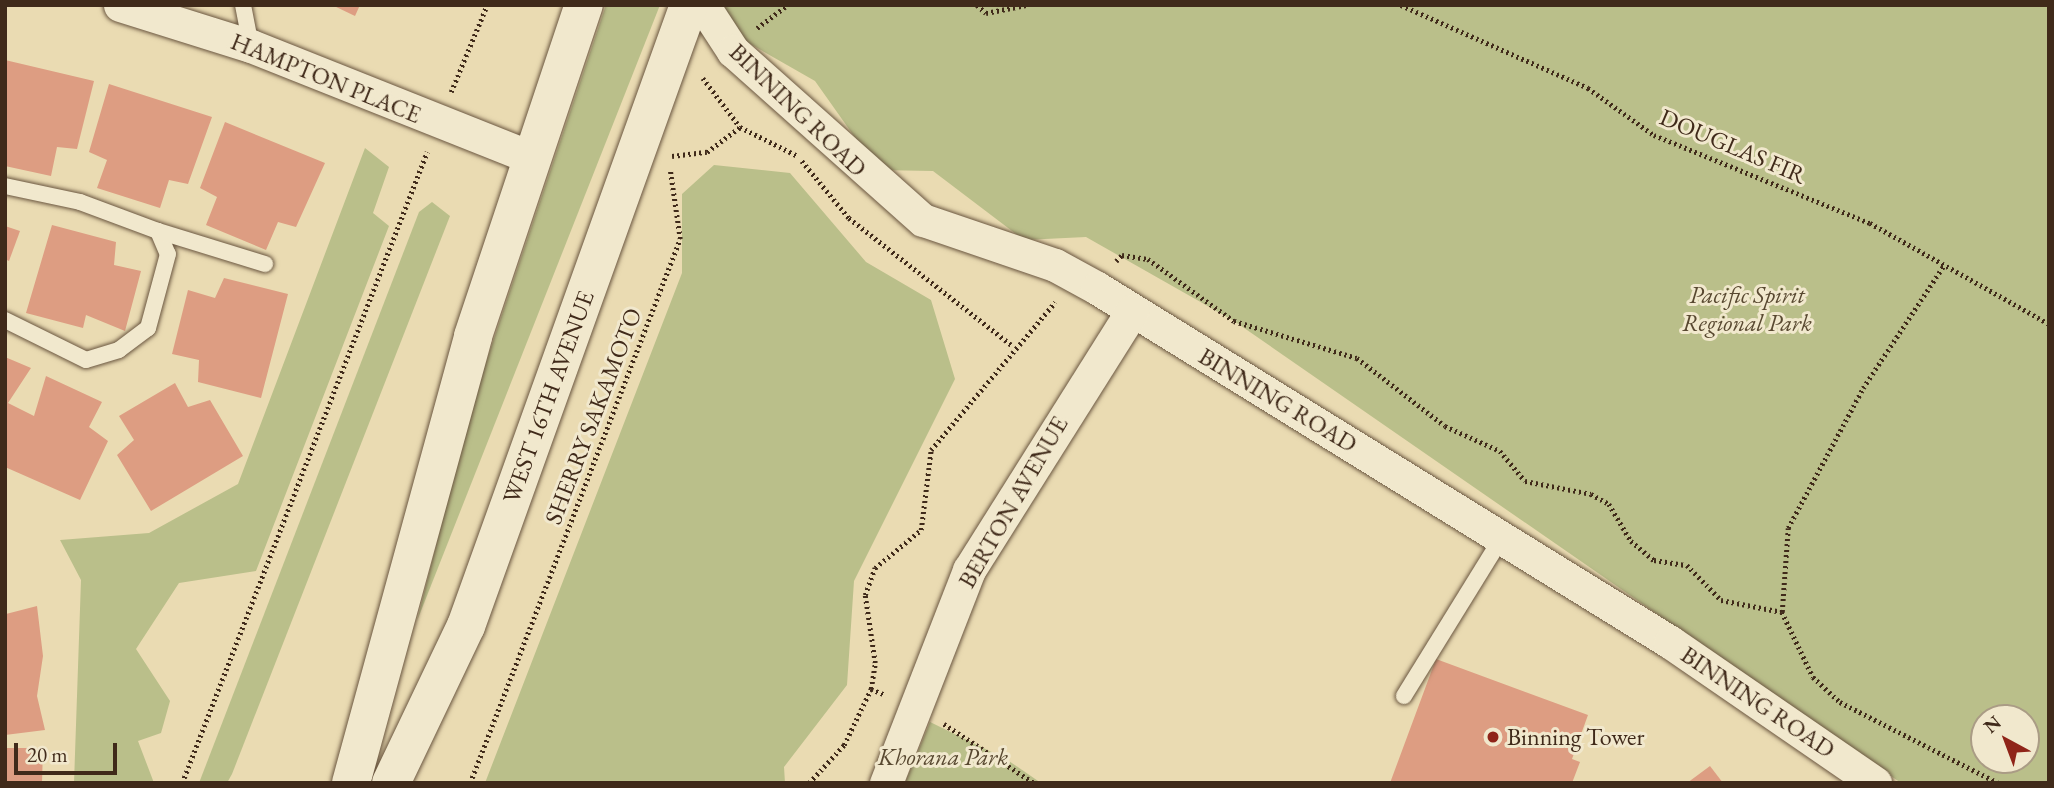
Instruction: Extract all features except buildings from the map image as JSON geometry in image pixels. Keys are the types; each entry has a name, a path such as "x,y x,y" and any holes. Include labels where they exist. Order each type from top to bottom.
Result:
{"main road":[{"path":"351,783 473,336 530,157 584,5"},
{"name":"WEST 16TH AVENUE","path":"391,783 466,626 689,5"}],"street":[{"name":"HAMPTON PLACE","path":"120,5 168,11 530,157"},
{"name":"BINNING ROAD","path":"703,5 733,51 922,220 1055,265 1097,288 1503,536 1875,783"},
{"name":"BERTON AVENUE","path":"886,783 969,569 1132,311"}],"lane":[{"path":"243,5 251,46"},
{"path":"5,186 80,202 158,231 265,264"},
{"path":"5,320 86,360 120,350 148,328 159,302 168,254 158,231"},
{"path":"1404,695 1503,536"}],"path":[{"path":"449,96 487,5"},
{"path":"747,37 787,5"},
{"path":"977,5 986,13 1026,5"},
{"name":"DOUGLAS FIR","path":"1401,5 1496,42 1588,88 1654,135 1870,223 2049,324"},
{"path":"697,90 710,71"},
{"path":"703,78 740,127 798,156 849,218 1013,346"},
{"path":"667,155 686,159 707,152 740,127"},
{"name":"SHERRY SAKAMOTO","path":"470,783 680,239 667,155 671,144"},
{"path":"182,783 427,152"},
{"path":"809,783 844,745 871,689 869,581 875,568 921,530 931,450 1044,307 1059,300 1083,310 1122,254 1149,259 1234,321 1357,358 1445,426 1500,451 1525,481 1591,494 1609,504 1631,541 1654,559 1687,565 1721,600 1782,612"},
{"path":"1944,265 1863,388 1788,528 1782,612 1813,677 1840,702 1998,783"},
{"path":"871,689 916,706 1034,783"}],"green space":[{"path":"606,5 660,5 417,621 471,407"},
{"name":"Pacific Spirit Regional Park","path":"724,5 2049,5 2049,783 1901,783 1234,321 1086,237 1024,240 933,171 878,170 815,81 712,22"},
{"path":"365,148 389,167 373,213 389,226 256,571 179,583 136,649 170,701 161,733 138,741 154,783 74,783 81,580 60,540 149,533 238,484"},
{"path":"714,165 790,173 866,262 931,300 955,379 854,581 847,685 784,767 785,783 485,783 682,273 682,194"},
{"path":"432,202 450,216 232,774 227,783 199,783 419,212"},
{"name":"Khorana Park","path":"930,722 1006,759 1041,783 905,783"}],"place":[{"name":"Binning Tower","path":"1493,737"}]}
